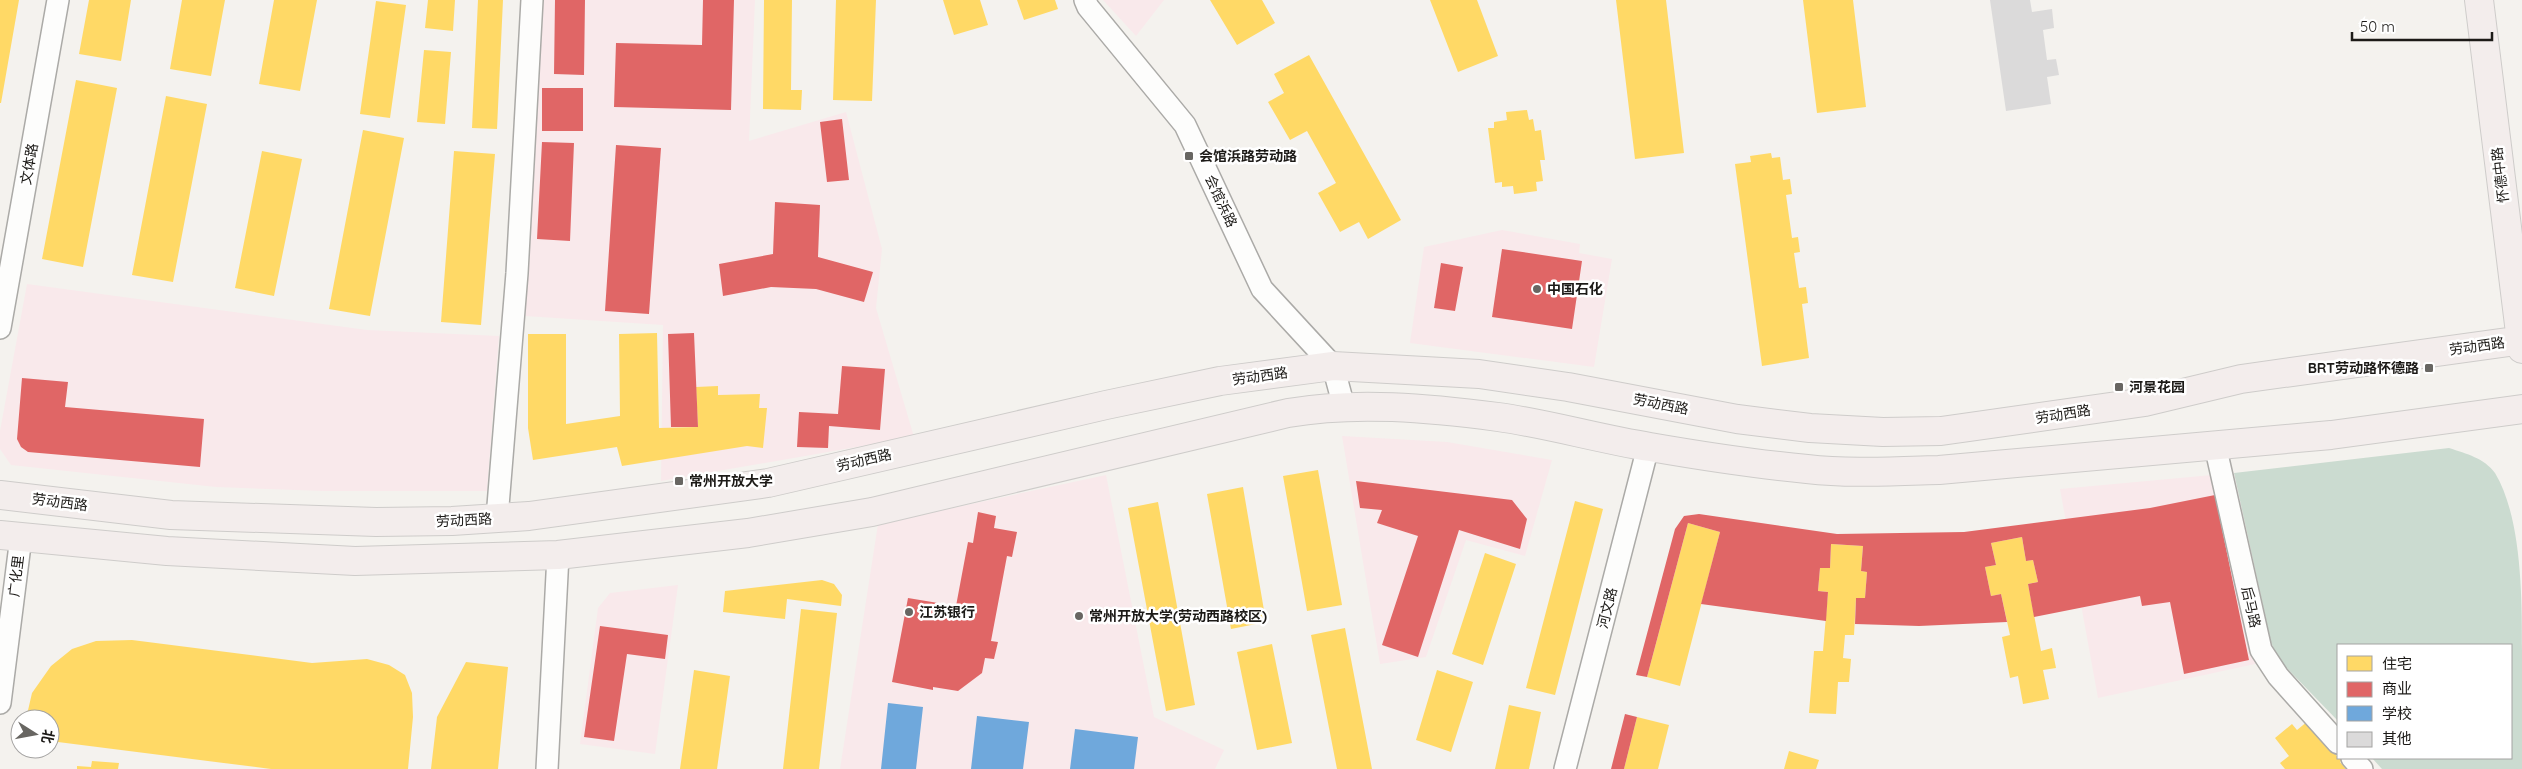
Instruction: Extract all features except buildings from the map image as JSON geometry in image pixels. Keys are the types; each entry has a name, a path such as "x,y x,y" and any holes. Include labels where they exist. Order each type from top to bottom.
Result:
{"main road":[{"name":"怀德中路","path":"2479,0 2522,343"},
{"name":"劳动西路","path":"0,495 171,515 376,522 529,516 768,483 1220,381 1333,366 1480,374 1568,387 1737,419 1810,428 1883,432 1941,431 2145,402 2241,379 2522,343"},
{"path":"11,536 167,551 355,561 558,556 748,533 872,512 1288,413 1317,408 1388,407 1498,417 1648,447 1808,469 1878,472 1939,470 2331,435 2522,409"}],"street":[{"name":"文体路","path":"0,328 58,0"},
{"path":"497,518 517,273 532,0"},
{"name":"会馆浜路","path":"1085,0 1185,125 1262,289 1333,366 1344,407"},
{"name":"后马路","path":"2215,445 2260,650 2278,676 2337,742"},
{"name":"河文路","path":"1565,769 1648,447"},
{"name":"广化里","path":"0,703 11,536"},
{"path":"547,769 558,556"},
{"path":"2353,759 2362,769"}],"shaded area":[{"path":"542,0 755,0 749,141 846,112 882,249 876,308 914,437 661,481 663,325 525,316"},
{"path":"1103,0 1164,0 1136,36"},
{"path":"1502,230 1580,244 1579,253 1612,259 1594,367 1410,343 1424,247"},
{"path":"27,284 367,330 499,336 487,491 324,491 216,487 11,465 0,449 0,431"},
{"path":"1342,436 1447,442 1552,460 1525,556 1466,540 1426,657 1380,664"},
{"path":"2234,473 2271,642 2278,659 2098,698 2060,489"},
{"name":"常州开放大学(劳动西路校区)","path":"1106,475 1154,717 1224,750 1215,769 840,769 878,524"},
{"path":"678,585 655,754 580,744 598,608 610,593"}],"green space":[{"path":"2449,448 2475,457 2491,468 2504,491 2511,512 2519,559 2522,630 2522,769 2382,769 2373,759 2512,759 2512,644 2337,644 2337,720 2278,659 2271,642 2234,473"}],"place":[{"name":"会馆浜路劳动路","path":"1189,156"},
{"name":"中国石化","path":"1537,289"},
{"name":"BRT劳动路怀德路","path":"2429,368"},
{"name":"河景花园","path":"2119,387"},
{"name":"常州开放大学","path":"679,481"},
{"name":"江苏银行","path":"909,612"},
{"name":"常州开放大学(劳动西路校区)","path":"1079,616"}]}
